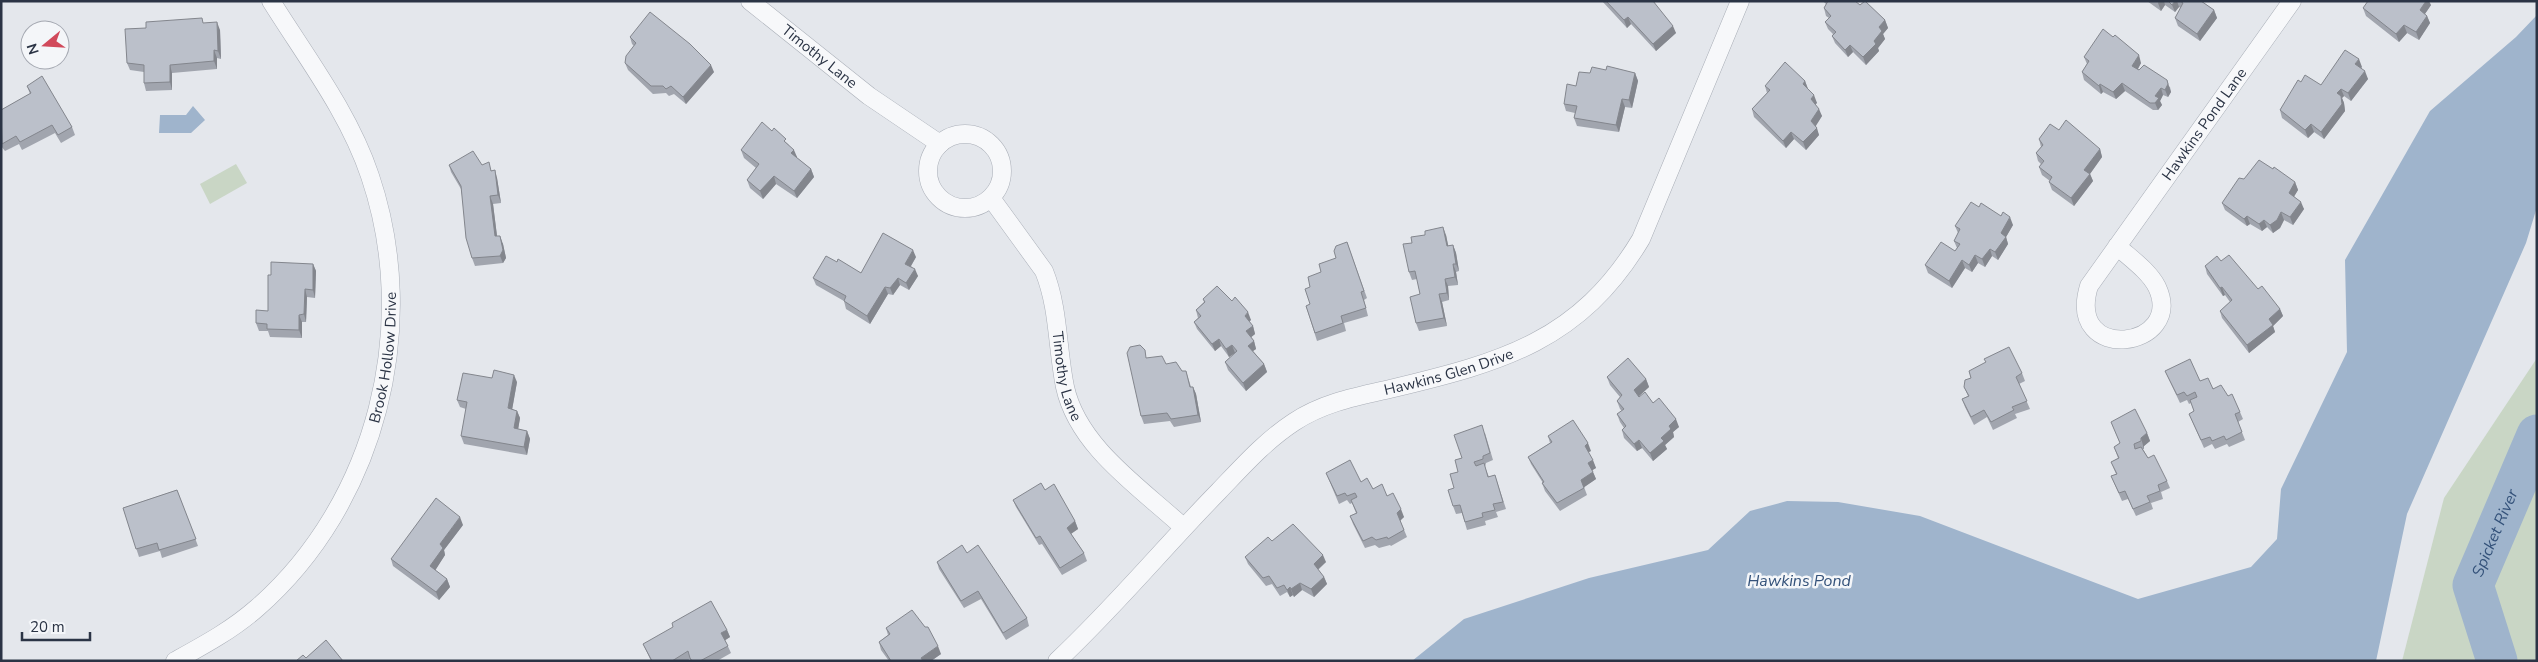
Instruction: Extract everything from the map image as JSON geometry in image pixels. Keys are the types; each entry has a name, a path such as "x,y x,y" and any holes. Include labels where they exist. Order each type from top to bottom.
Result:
{"street":[{"name":"Brook Hollow Drive","path":"175,661 214,640 257,608 294,570 326,528 352,483 372,434 384,383 390,331 391,278 385,225 370,174 347,124 270,1"},
{"name":"Timothy Lane","path":"750,1 869,96 940,144"},
{"name":"Hawkins Glen Drive","path":"1057,661 1085,635 1184,527 1264,445 1306,415 1341,401 1476,367 1509,356 1556,330 1597,297 1621,271 1640,239 1740,1"},
{"name":"Hawkins Pond Lane","path":"2117,246 2149,276 2157,287 2161,300 2159,313 2154,325 2145,334 2133,340 2120,341 2107,338 2096,330 2085,309 2089,286 2117,246 2292,1"},
{"path":"968,134 985,139 994,147 1000,158 1002,170 998,188 991,198 969,208 957,207 941,199 930,184 928,171 930,159 940,144 950,137 968,134"},
{"name":"Timothy Lane","path":"991,198 1044,271 1055,311 1065,388 1078,420 1098,447 1122,472 1184,527"}],"green space":[{"path":"236,164 247,183 210,204 200,184"},
{"path":"2537,358 2537,661 2402,661 2444,498"}],"water":[{"name":"Hawkins Pond","path":"2537,15 2537,207 2526,243 2407,514 2376,661 1412,661 1464,619 1589,578 1708,550 1750,511 1787,501 1838,502 1920,516 2138,599 2251,567 2277,539 2281,489 2347,352 2345,260 2430,111 2516,37"},
{"path":"193,106 205,120 191,133 159,133 160,115 186,115"}],"building":[{"path":"1606,1 1653,1 1673,26 1653,44 1628,17 1624,20"},
{"path":"1828,1 1855,1 1860,5 1865,1 1885,20 1879,27 1882,31 1874,41 1876,44 1863,57 1850,45 1845,50 1832,36 1836,32 1825,22 1831,16 1824,8"},
{"path":"2180,1 2201,1 2214,10 2197,34 2175,18 2183,3"},
{"path":"2368,1 2426,1 2420,10 2427,16 2416,32 2404,25 2396,34 2363,8"},
{"path":"650,12 690,44 711,65 683,97 671,86 666,89 663,86 651,86 625,63 626,56 636,43 630,37"},
{"path":"202,18 203,23 217,22 218,51 214,50 214,61 170,65 170,82 144,83 144,65 127,63 125,29 146,28 146,22"},
{"path":"2103,29 2113,37 2115,35 2139,55 2132,66 2139,70 2144,65 2167,80 2168,84 2165,90 2161,88 2155,96 2159,98 2155,103 2150,103 2122,83 2113,92 2100,84 2099,86 2082,72 2089,61 2084,57"},
{"path":"2345,50 2359,59 2355,64 2365,71 2348,93 2341,89 2337,93 2341,96 2342,104 2321,132 2311,124 2305,130 2280,110 2298,80 2301,82 2305,75 2321,85"},
{"path":"1785,62 1805,81 1803,84 1814,95 1811,99 1819,109 1811,121 1817,128 1803,142 1791,132 1783,141 1752,109 1770,90 1765,86"},
{"path":"1607,66 1635,73 1629,100 1622,99 1616,125 1574,118 1577,106 1564,104 1567,84 1576,86 1579,72 1590,73 1592,67 1606,70"},
{"path":"42,76 72,127 58,135 52,125 20,142 16,136 2,144 1,110 31,93 27,86"},
{"path":"2066,120 2100,149 2084,170 2090,174 2071,198 2049,182 2052,177 2039,167 2044,161 2036,153 2043,145 2039,139 2050,124 2059,130"},
{"path":"762,122 772,131 774,128 786,139 784,141 794,150 791,153 811,169 794,191 774,176 760,191 747,180 759,164 741,150"},
{"path":"473,151 482,165 489,162 491,171 495,170 498,195 490,196 495,236 500,236 503,250 500,256 472,258 466,238 461,186 449,165"},
{"path":"2259,160 2273,169 2274,167 2295,182 2289,193 2301,202 2290,217 2281,212 2277,220 2270,225 2264,220 2259,224 2247,216 2244,219 2222,203 2239,178 2244,179"},
{"path":"1971,202 1979,207 1981,203 2001,216 2003,212 2010,217 2001,233 2006,237 1995,252 1990,249 1982,259 1975,255 1969,265 1962,260 1949,281 1925,265 1941,242 1955,251 1960,244 1954,241 1960,229 1955,226"},
{"path":"1443,227 1447,246 1453,245 1456,264 1453,264 1455,277 1445,279 1447,293 1439,294 1444,318 1416,323 1410,297 1420,294 1415,271 1409,272 1403,244 1412,243 1411,237 1425,235 1425,231"},
{"path":"883,233 913,250 905,264 915,269 906,283 898,278 890,288 885,287 867,316 844,301 846,296 813,278 826,256 837,262 838,259 861,273"},
{"path":"1347,242 1364,291 1361,292 1366,308 1341,316 1343,323 1315,333 1306,306 1310,304 1305,289 1310,287 1308,277 1321,272 1319,264 1336,258 1334,251 1336,246"},
{"path":"2229,255 2258,289 2262,286 2280,309 2269,319 2273,325 2247,345 2220,311 2232,300 2222,287 2220,288 2205,266 2217,256 2221,261"},
{"path":"271,262 313,264 313,290 305,289 304,314 299,315 299,330 267,329 267,324 256,323 256,310 268,311 268,275 271,275"},
{"path":"1217,286 1232,301 1235,297 1248,312 1245,316 1253,326 1246,331 1254,341 1248,346 1264,364 1243,383 1225,362 1237,351 1232,345 1226,349 1219,339 1212,344 1194,322 1201,316 1196,310 1205,302 1203,299"},
{"path":"1140,345 1145,350 1146,358 1162,356 1166,364 1176,362 1182,371 1186,371 1190,387 1193,387 1198,415 1171,419 1167,413 1141,416 1127,353 1130,347"},
{"path":"2009,347 2022,373 2016,377 2027,401 2012,407 2014,410 1991,422 1984,410 1971,417 1962,399 1969,396 1964,387 1965,380 1971,378 1969,371 1986,362 1984,359"},
{"path":"1628,358 1646,379 1634,390 1639,397 1645,392 1653,403 1659,398 1676,419 1669,426 1671,429 1661,438 1664,441 1650,453 1639,440 1634,444 1622,430 1626,426 1617,414 1624,409 1617,401 1622,395 1607,377"},
{"path":"2190,359 2200,381 2208,378 2213,389 2221,385 2228,396 2232,394 2240,412 2235,414 2242,432 2226,440 2224,436 2212,441 2210,437 2201,440 2189,414 2194,411 2190,400 2197,397 2195,392 2187,396 2184,392 2177,395 2165,371"},
{"path":"494,370 514,375 508,408 517,411 514,428 527,431 524,447 461,436 467,402 457,400 463,373 492,378"},
{"path":"2135,409 2147,433 2141,438 2141,441 2134,444 2135,449 2141,447 2148,458 2154,455 2167,481 2158,485 2160,491 2147,496 2150,502 2133,509 2125,491 2119,493 2111,476 2117,474 2111,462 2119,458 2114,447 2120,443 2111,422"},
{"path":"1573,420 1588,443 1585,446 1593,460 1588,463 1593,472 1581,480 1584,488 1557,503 1542,483 1544,482 1528,457 1552,442 1548,436"},
{"path":"1482,425 1490,453 1483,456 1483,459 1474,462 1476,466 1484,463 1488,477 1495,475 1503,502 1493,504 1495,510 1482,513 1483,517 1465,522 1460,505 1453,506 1448,490 1454,488 1450,474 1458,472 1455,460 1462,458 1454,435"},
{"path":"1350,460 1361,482 1367,478 1373,489 1382,484 1387,496 1393,493 1401,509 1397,513 1404,530 1388,539 1387,537 1376,540 1372,537 1363,541 1350,516 1357,513 1351,500 1357,497 1355,493 1347,496 1345,493 1337,496 1326,473"},
{"path":"1041,483 1045,490 1054,484 1075,521 1067,528 1084,553 1060,568 1040,536 1036,538 1013,500"},
{"path":"177,490 196,539 159,550 157,543 136,549 123,508"},
{"path":"436,498 460,517 440,544 443,548 430,566 447,579 436,592 391,559"},
{"path":"1293,524 1323,555 1314,564 1324,577 1311,589 1300,583 1287,590 1284,585 1277,588 1269,576 1263,578 1245,557 1268,537 1272,541"},
{"path":"962,545 967,553 978,545 1027,618 1003,633 978,591 961,601 937,562"},
{"path":"711,601 727,630 721,633 728,646 700,661 692,661 688,651 672,661 652,661 643,644 673,627 672,623"},
{"path":"912,610 925,627 928,627 938,646 921,658 923,661 891,661 879,642 890,634 886,628"},
{"path":"326,640 343,661 296,661 303,655 306,658"}],"waterway":[{"name":"Spicket River","path":"2497,661 2473,585 2537,435"}]}
